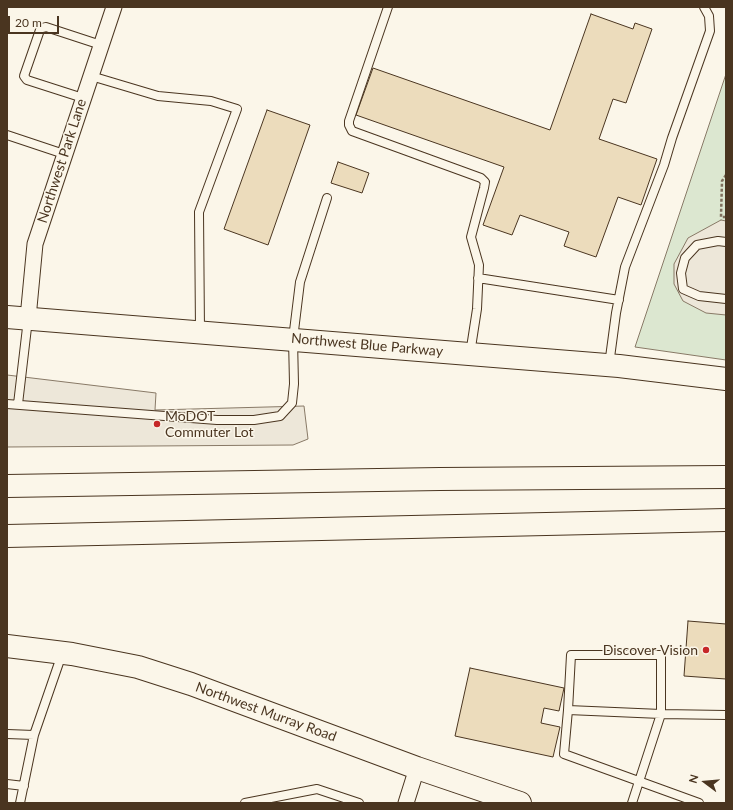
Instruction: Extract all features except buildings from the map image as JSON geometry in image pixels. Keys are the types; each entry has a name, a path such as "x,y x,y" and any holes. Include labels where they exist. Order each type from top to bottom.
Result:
{"main road":[{"name":"Northwest Blue Parkway","path":"17,317 609,366 726,379"},
{"path":"7,486 726,477"},
{"path":"7,536 726,520"},
{"name":"Northwest Murray Road","path":"7,646 62,653 138,667 185,682 417,768 520,803"}],"street":[{"name":"Northwest Park Lane","path":"17,317 35,244 114,7"},
{"path":"406,803 417,768"}],"lane":[{"path":"388,7 349,121 349,125 352,131 481,178 485,182 471,236 479,265 477,309 470,354"},
{"path":"609,366 625,267 662,171 672,138 710,31 709,16 704,7"},
{"path":"83,98 27,80 24,76 40,30 46,26 101,45"},
{"path":"91,76 158,96 212,101 237,109 199,212 200,332"},
{"path":"7,135 64,154"},
{"path":"7,404 217,420 254,420 280,416 292,402 294,384 293,339 300,282 327,198"},
{"path":"726,242 718,241 697,245 685,258 681,272 683,289 699,296 726,299"},
{"path":"478,278 619,300"},
{"path":"17,317 18,404"},
{"path":"20,803 34,735 62,653"},
{"path":"632,803 639,782 661,714 661,655 571,655 564,754 639,782 699,803"},
{"path":"568,710 726,715"},
{"path":"7,734 34,735"},
{"path":"7,784 24,786"},
{"path":"245,803 316,789 359,803"}],"path":[{"path":"726,175 722,181 721,217 726,217"}],"green space":[{"path":"726,74 726,360 635,347"}],"shaded area":[{"path":"721,220 726,221 726,315 706,313 683,301 674,284 674,264 688,238"},
{"name":"MoDOT Commuter Lot","path":"7,375 156,393 155,410 304,406 308,439 293,445 7,447"}],"place":[{"name":"MoDOT Commuter Lot","path":"157,424"},
{"name":"Discover Vision","path":"706,650"}]}
